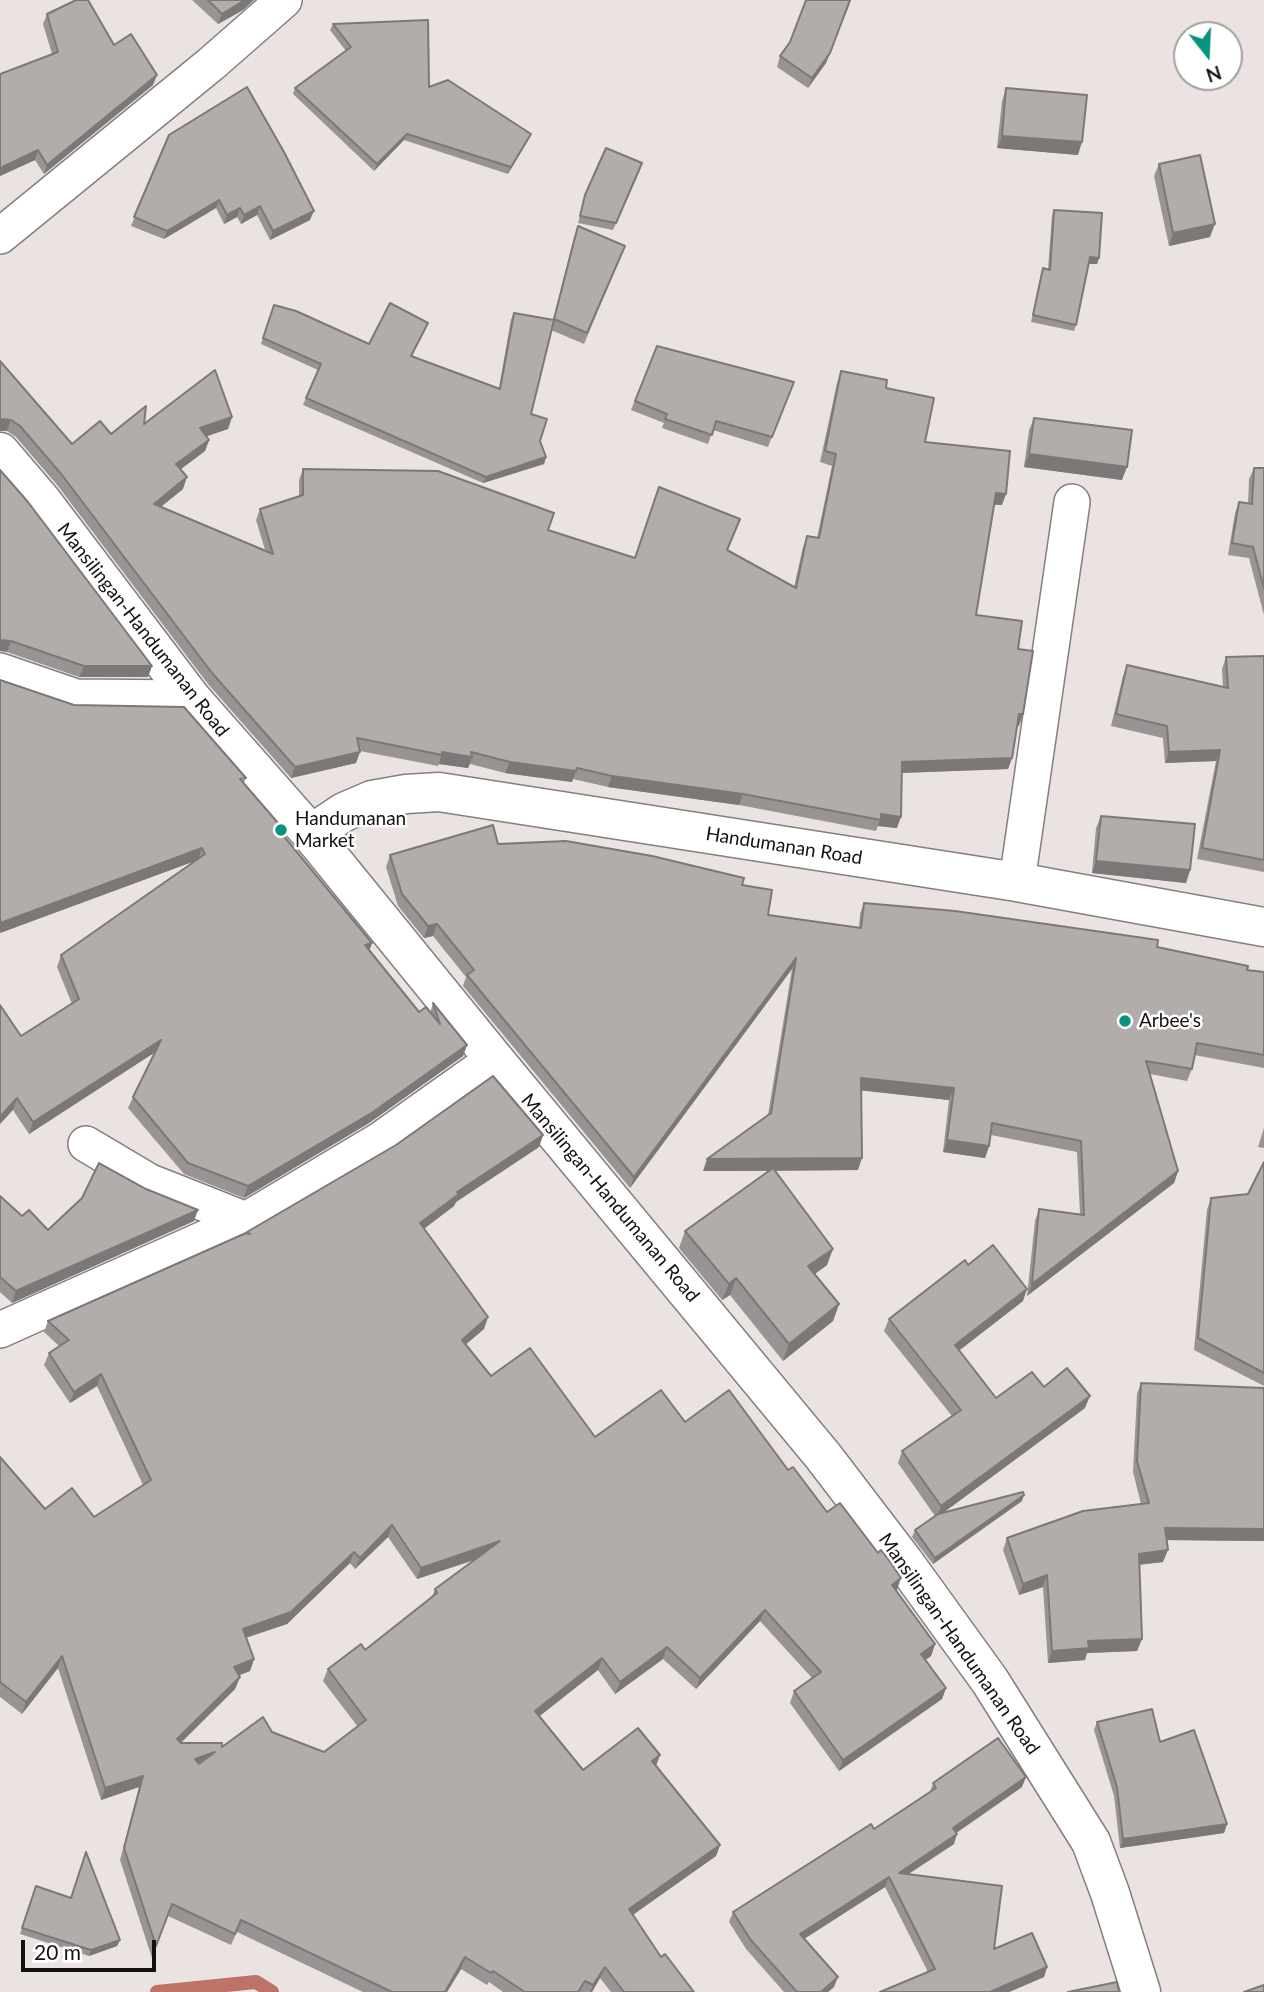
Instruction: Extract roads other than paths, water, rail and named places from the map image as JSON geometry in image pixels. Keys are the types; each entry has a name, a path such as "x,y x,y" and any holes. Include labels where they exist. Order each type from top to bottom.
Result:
{"street":[{"path":"0,236 211,64 284,0"},
{"name":"Mansilingan-Handumanan Road","path":"0,452 41,500 191,698 311,834 823,1456 990,1681 1091,1842 1141,1992"},
{"path":"1017,882 1072,502"},
{"path":"0,671 76,697 191,698"},
{"name":"Handumanan Road","path":"311,834 344,812 372,800 439,792 1017,882 1264,927"},
{"path":"0,1330 246,1220 380,1140 494,1059"},
{"path":"86,1144 150,1182 246,1220"}],"waterway":[{"path":"157,1992 256,1982 272,1992"}],"place":[{"name":"Handumanan Market","path":"281,830"},
{"name":"Arbee's","path":"1125,1021"}]}
